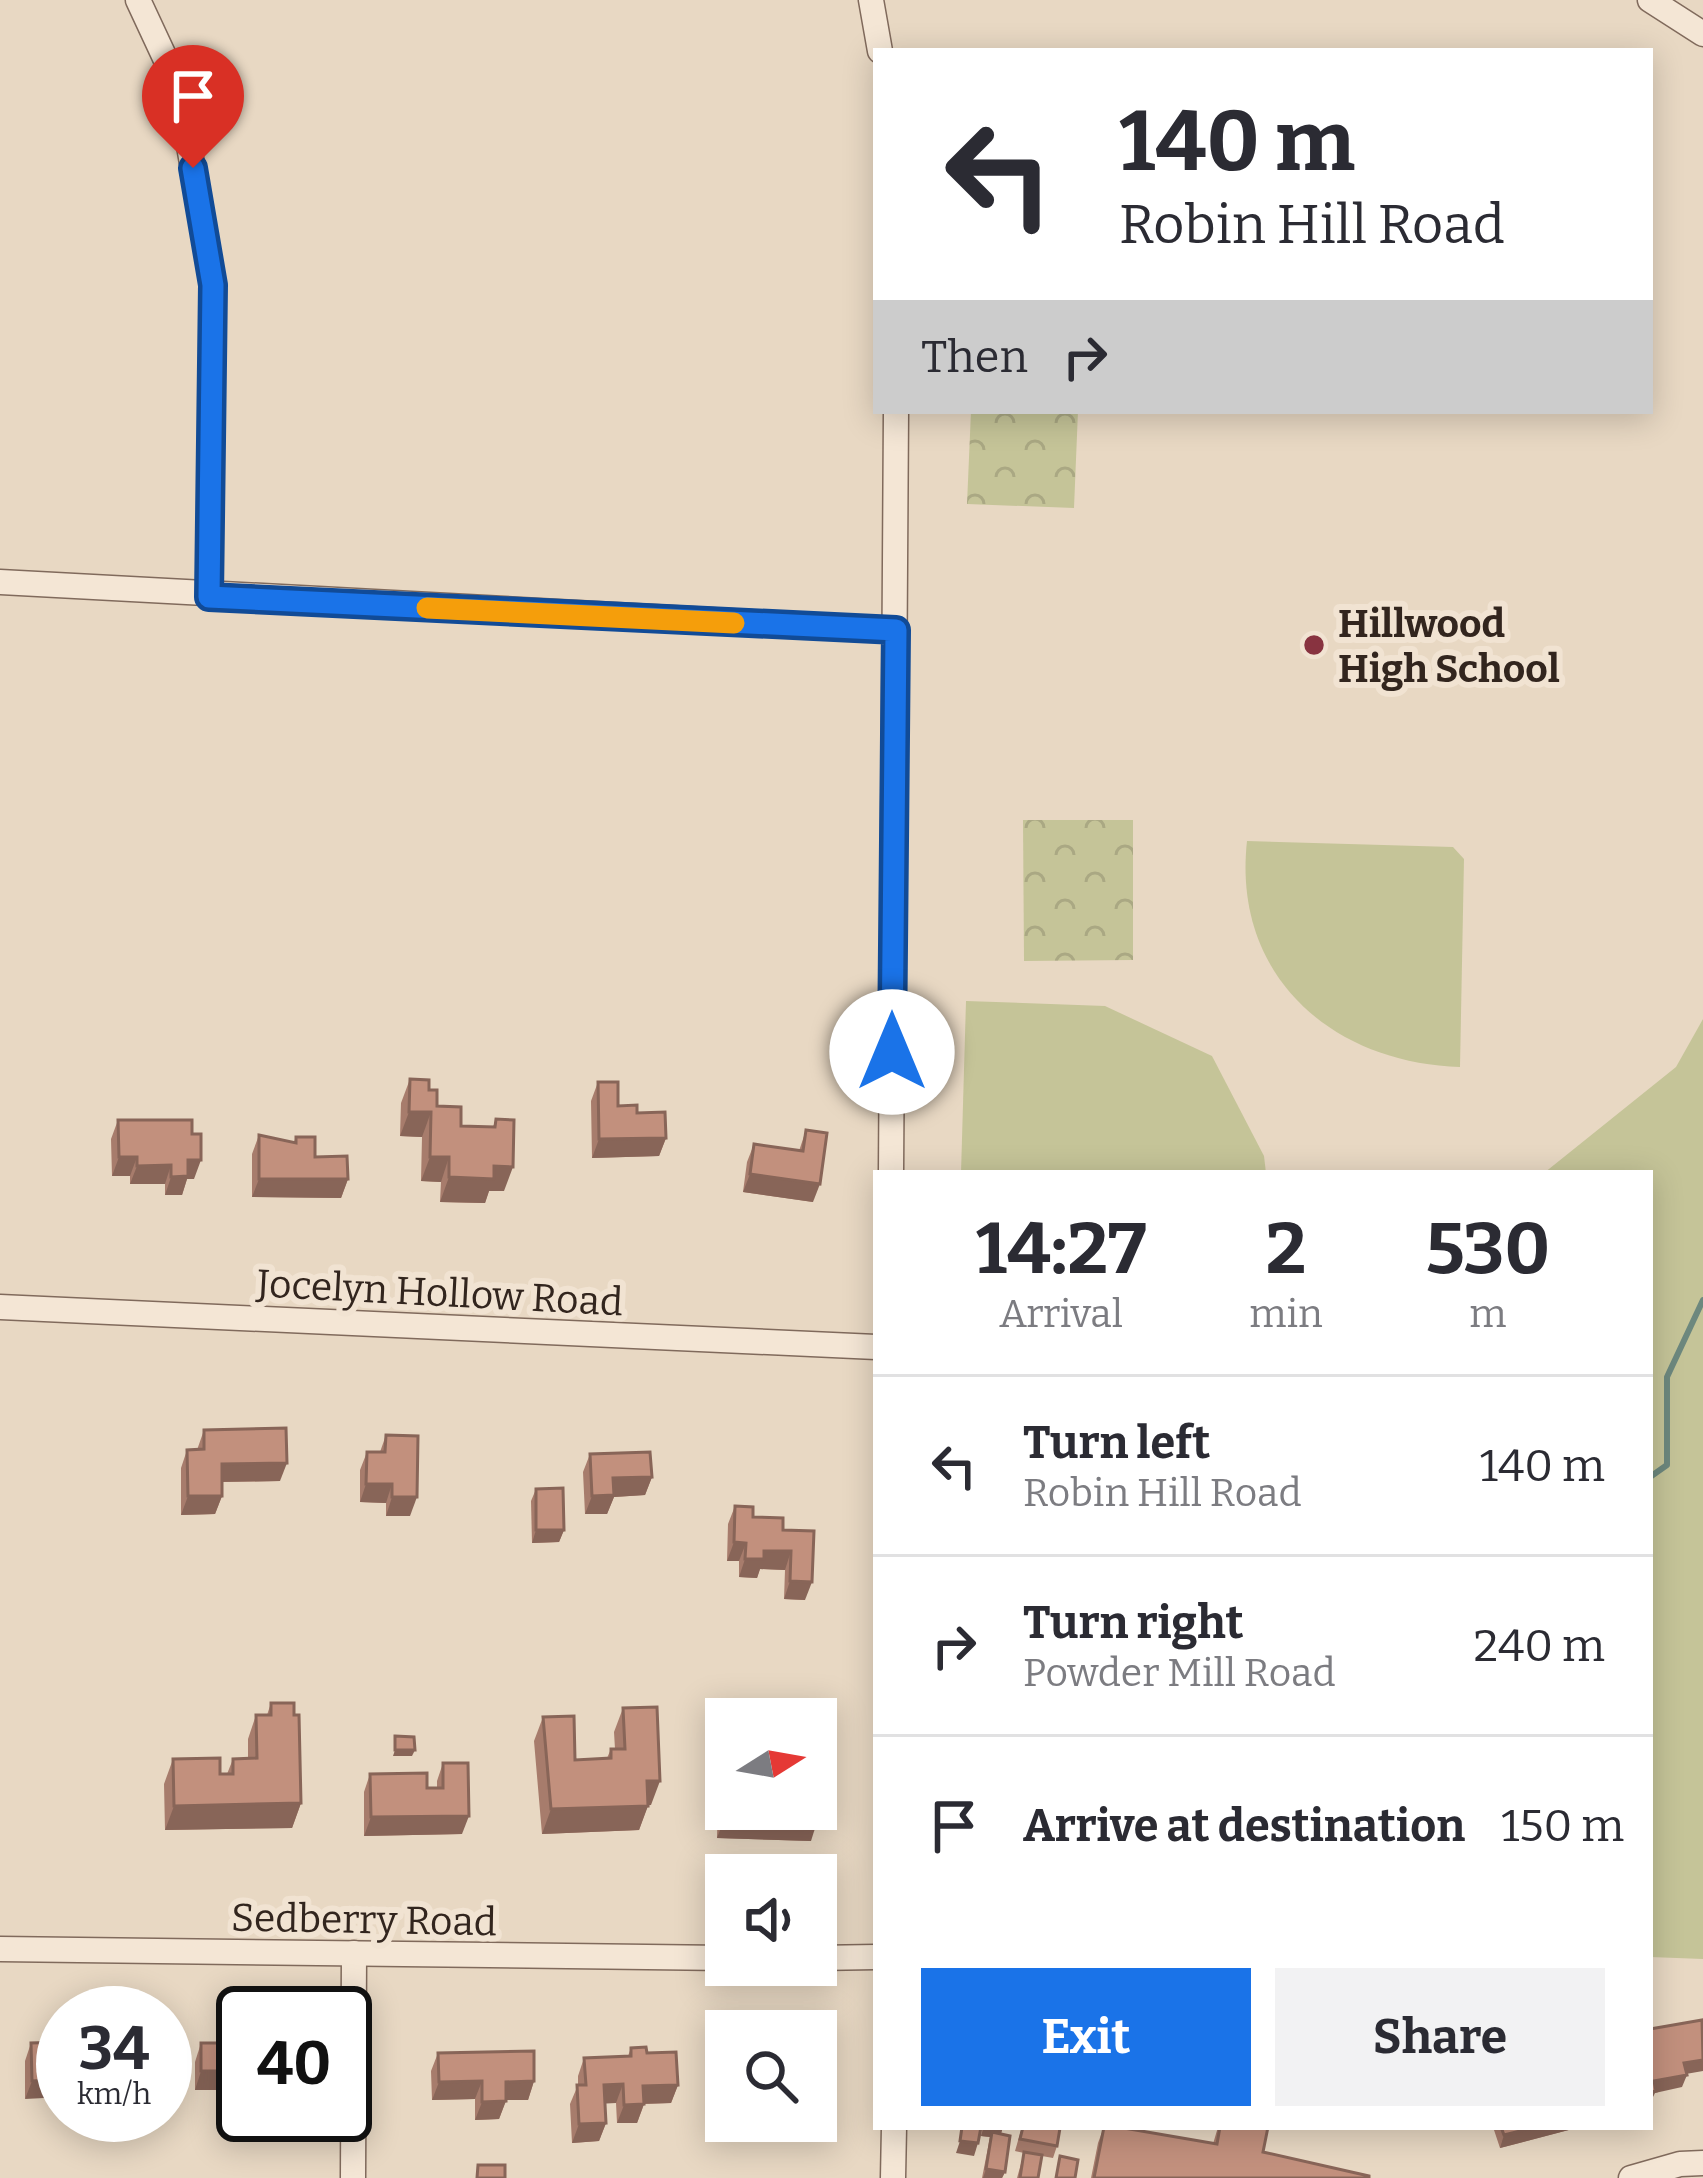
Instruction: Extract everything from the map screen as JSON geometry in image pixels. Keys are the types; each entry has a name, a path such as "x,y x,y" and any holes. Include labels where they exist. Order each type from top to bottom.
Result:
{"street":[{"path":"138,0 179,88 213,285 209,597"},
{"path":"871,0 879,48"},
{"path":"1650,0 1703,34"},
{"path":"891,1170 896,414"},
{"path":"0,582 209,597 896,630"},
{"name":"Jocelyn Hollow Road","path":"0,1307 873,1348"},
{"name":"Sedberry Road","path":"0,1949 705,1958"},
{"path":"353,2178 354,1953"},
{"path":"837,1958 873,1958"},
{"path":"893,2178 894,2130"},
{"path":"1631,2178 1680,2164 1703,2163"}],"green space":[{"path":"971,414 1078,414 1074,508 967,504"},
{"path":"1023,820 1133,820 1133,960 1024,961"},
{"path":"1247,841 1453,847 1464,859 1460,1067 1413,1062 1371,1049 1332,1029 1300,1003 1274,971 1256,933 1247,889"},
{"path":"966,1001 1105,1006 1212,1056 1264,1156 1266,1170 961,1170"},
{"path":"1703,1019 1703,1959 1653,1957 1653,1170 1548,1170 1676,1067"}],"building":[{"path":"410,1079 429,1080 429,1090 437,1090 437,1106 461,1107 461,1126 495,1127 496,1119 514,1120 513,1167 494,1166 494,1179 449,1177 449,1157 430,1157 431,1112 409,1112"},
{"path":"598,1082 618,1082 618,1106 637,1105 637,1113 665,1112 666,1138 599,1139"},
{"path":"118,1120 192,1120 192,1134 201,1134 201,1160 188,1160 188,1176 171,1177 171,1165 137,1166 137,1157 119,1157"},
{"path":"806,1130 827,1133 820,1184 750,1174 754,1144 803,1151"},
{"path":"259,1135 296,1143 296,1137 315,1137 315,1157 347,1156 348,1179 259,1179"},
{"path":"286,1428 287,1463 222,1464 222,1496 188,1496 187,1450 204,1449 204,1430"},
{"path":"386,1435 418,1436 417,1497 392,1497 392,1484 366,1484 367,1452 385,1452"},
{"path":"650,1452 652,1477 613,1478 614,1495 592,1496 590,1454"},
{"path":"563,1488 564,1530 536,1530 536,1489"},
{"path":"735,1506 753,1507 753,1517 783,1518 783,1530 814,1531 812,1582 790,1581 791,1551 764,1551 764,1559 745,1559 746,1543 734,1542"},
{"path":"271,1703 294,1703 294,1715 299,1715 301,1803 174,1806 173,1759 220,1758 220,1774 233,1774 233,1759 257,1758 256,1715 271,1715"},
{"path":"657,1707 660,1781 647,1781 648,1806 551,1809 543,1717 574,1716 575,1760 611,1758 611,1749 625,1749 623,1708"},
{"path":"395,1736 414,1737 415,1750 395,1750"},
{"path":"443,1763 468,1763 469,1816 371,1817 370,1774 427,1773 427,1788 443,1788"},
{"path":"1702,2020 1703,2060 1684,2063 1687,2075 1654,2081 1653,2092 1653,2028"},
{"path":"31,2043 36,2043 36,2081 32,2081"},
{"path":"201,2043 216,2043 216,2071 201,2071"},
{"path":"646,2047 647,2053 676,2052 678,2085 643,2086 644,2104 624,2105 623,2084 604,2085 606,2123 579,2124 577,2085 586,2085 584,2058 631,2056 631,2048"},
{"path":"534,2051 534,2081 506,2082 506,2101 482,2102 482,2081 439,2082 438,2053"},
{"path":"962,2130 980,2130 978,2143 960,2141"},
{"path":"1022,2130 1060,2130 1057,2146 1020,2139"},
{"path":"1103,2130 1135,2130 1217,2144 1219,2130 1267,2130 1263,2152 1369,2176 1369,2178 1094,2178"},
{"path":"992,2132 1010,2136 1005,2172 986,2169"},
{"path":"1024,2152 1042,2155 1038,2178 1020,2178"},
{"path":"1060,2156 1078,2160 1075,2178 1056,2178"},
{"path":"478,2165 505,2165 505,2178 477,2178"}],"waterway":[{"path":"1653,1475 1667,1465 1667,1377 1703,1300"}],"slow traffic":[{"path":"427,608 734,623"}],"place":[{"name":"Hillwood High School","path":"1314,645"}],"route":[{"path":"193,168 213,285 209,597 896,630 892,1052"}]}
